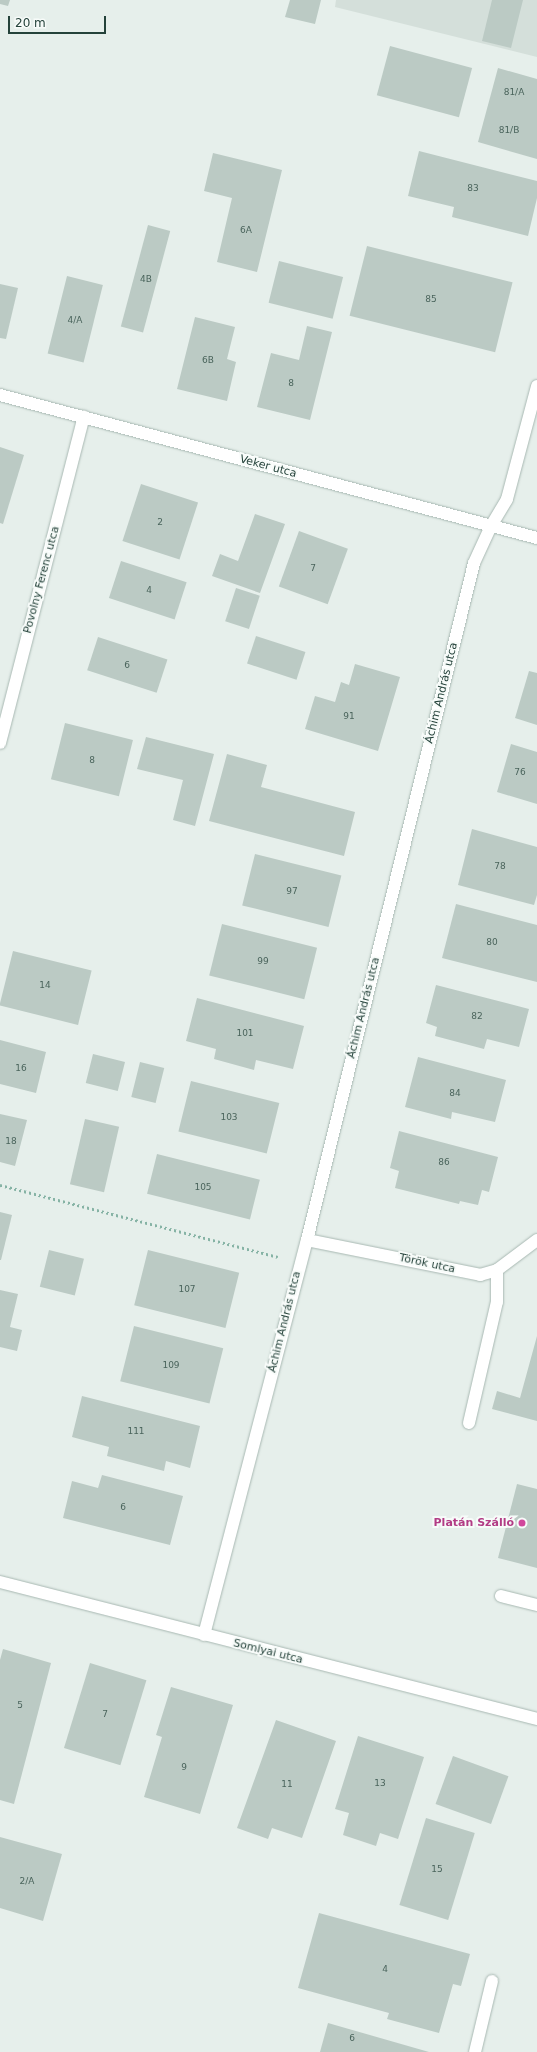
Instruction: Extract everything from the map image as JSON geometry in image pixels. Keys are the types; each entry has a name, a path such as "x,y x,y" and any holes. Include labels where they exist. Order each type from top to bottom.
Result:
{"street":[{"name":"Áchim András utca","path":"204,1635 300,1262 307,1240 474,563 491,526 507,499 537,386"},
{"name":"Veker utca","path":"0,395 537,538"},
{"name":"Povolny Ferenc utca","path":"0,743 84,417"},
{"name":"Török utca","path":"307,1240 480,1275 497,1270 537,1240"},
{"path":"469,1423 497,1302 497,1270"},
{"name":"Somlyai utca","path":"0,1582 537,1720"},
{"path":"501,1596 537,1605"},
{"path":"475,2052 492,1981"}],"path":[{"path":"0,1185 300,1262"}],"shaded area":[{"path":"336,0 537,0 537,57 335,7"}],"building":[{"path":"0,0 10,0 8,6 0,4"},
{"path":"290,0 321,0 315,24 285,17"},
{"path":"492,0 523,0 511,48 482,41"},
{"path":"390,46 472,68 459,117 377,95"},
{"path":"498,68 537,79 537,159 478,142"},
{"path":"419,151 537,181 537,198 528,236 452,217 454,207 408,196"},
{"path":"213,153 282,170 257,272 217,262 232,198 204,191"},
{"path":"148,225 170,231 143,332 121,326"},
{"path":"367,246 513,282 495,352 350,316"},
{"path":"279,261 343,277 333,319 269,303"},
{"path":"67,276 103,285 84,363 48,354"},
{"path":"0,284 18,288 6,339 0,338"},
{"path":"195,317 235,327 227,359 236,362 227,401 177,389"},
{"path":"307,326 332,332 310,420 257,407 271,353 299,360"},
{"path":"0,447 24,455 3,524 0,523"},
{"path":"141,484 198,503 180,560 122,541"},
{"path":"255,514 285,524 260,593 212,576 220,554 238,561"},
{"path":"299,531 348,549 328,604 279,586"},
{"path":"121,561 187,582 175,619 109,598"},
{"path":"236,588 260,596 249,629 225,621"},
{"path":"256,636 305,652 296,680 247,664"},
{"path":"98,637 167,660 157,693 87,670"},
{"path":"355,664 400,677 378,751 305,729 315,696 335,702 341,682 349,685"},
{"path":"529,671 537,673 537,725 515,718"},
{"path":"65,723 133,740 119,796 51,779"},
{"path":"146,737 214,754 195,826 173,820 183,780 137,769"},
{"path":"511,744 537,752 537,804 497,792"},
{"path":"227,754 267,765 261,787 355,812 344,856 209,821"},
{"path":"472,829 537,847 537,895 534,905 458,885"},
{"path":"255,854 341,876 329,927 242,905"},
{"path":"456,904 537,925 537,982 442,958"},
{"path":"222,924 317,948 304,999 209,975"},
{"path":"13,951 92,971 78,1025 0,1005"},
{"path":"436,985 529,1009 519,1047 487,1039 484,1049 435,1036 437,1027 426,1023"},
{"path":"197,998 304,1026 293,1069 256,1060 254,1070 214,1059 216,1049 186,1041"},
{"path":"0,1040 46,1052 36,1093 0,1084"},
{"path":"93,1054 125,1062 118,1091 86,1083"},
{"path":"418,1057 506,1080 495,1122 452,1112 451,1119 405,1107"},
{"path":"140,1062 164,1068 156,1103 131,1097"},
{"path":"191,1081 279,1103 267,1153 178,1131"},
{"path":"0,1114 27,1120 15,1166 0,1162"},
{"path":"85,1119 119,1127 104,1192 70,1184"},
{"path":"399,1131 498,1157 489,1192 482,1190 478,1205 460,1201 459,1204 395,1188 399,1171 390,1168"},
{"path":"157,1154 260,1180 250,1219 147,1194"},
{"path":"0,1212 12,1215 1,1260 0,1260"},
{"path":"49,1250 84,1259 75,1296 40,1287"},
{"path":"148,1250 239,1273 225,1328 134,1305"},
{"path":"0,1290 18,1294 10,1327 22,1330 17,1351 0,1347"},
{"path":"134,1326 223,1348 209,1404 120,1381"},
{"path":"537,1336 537,1421 492,1409 497,1391 520,1398"},
{"path":"82,1396 200,1426 190,1468 166,1461 164,1471 107,1456 109,1447 72,1437"},
{"path":"102,1475 183,1496 170,1545 63,1518 72,1481 98,1488"},
{"name":"Platán Szálló","path":"517,1484 537,1489 537,1568 498,1558"},
{"path":"3,1649 51,1663 14,1804 0,1800 0,1660"},
{"path":"90,1663 146,1680 120,1765 64,1748"},
{"path":"171,1687 233,1705 200,1814 144,1797 162,1737 156,1735"},
{"path":"276,1720 336,1741 302,1838 272,1828 268,1839 237,1828"},
{"path":"358,1736 424,1757 398,1839 380,1833 376,1846 343,1835 349,1813 335,1809"},
{"path":"453,1756 508,1776 491,1824 436,1804"},
{"path":"426,1818 475,1833 448,1920 399,1905"},
{"path":"0,1837 62,1854 43,1921 0,1908"},
{"path":"319,1913 470,1954 461,1986 453,1984 439,2033 387,2019 389,2013 298,1988"},
{"path":"328,2023 429,2052 320,2052"}],"place":[{"name":"Platán Szálló","path":"522,1523"}]}
